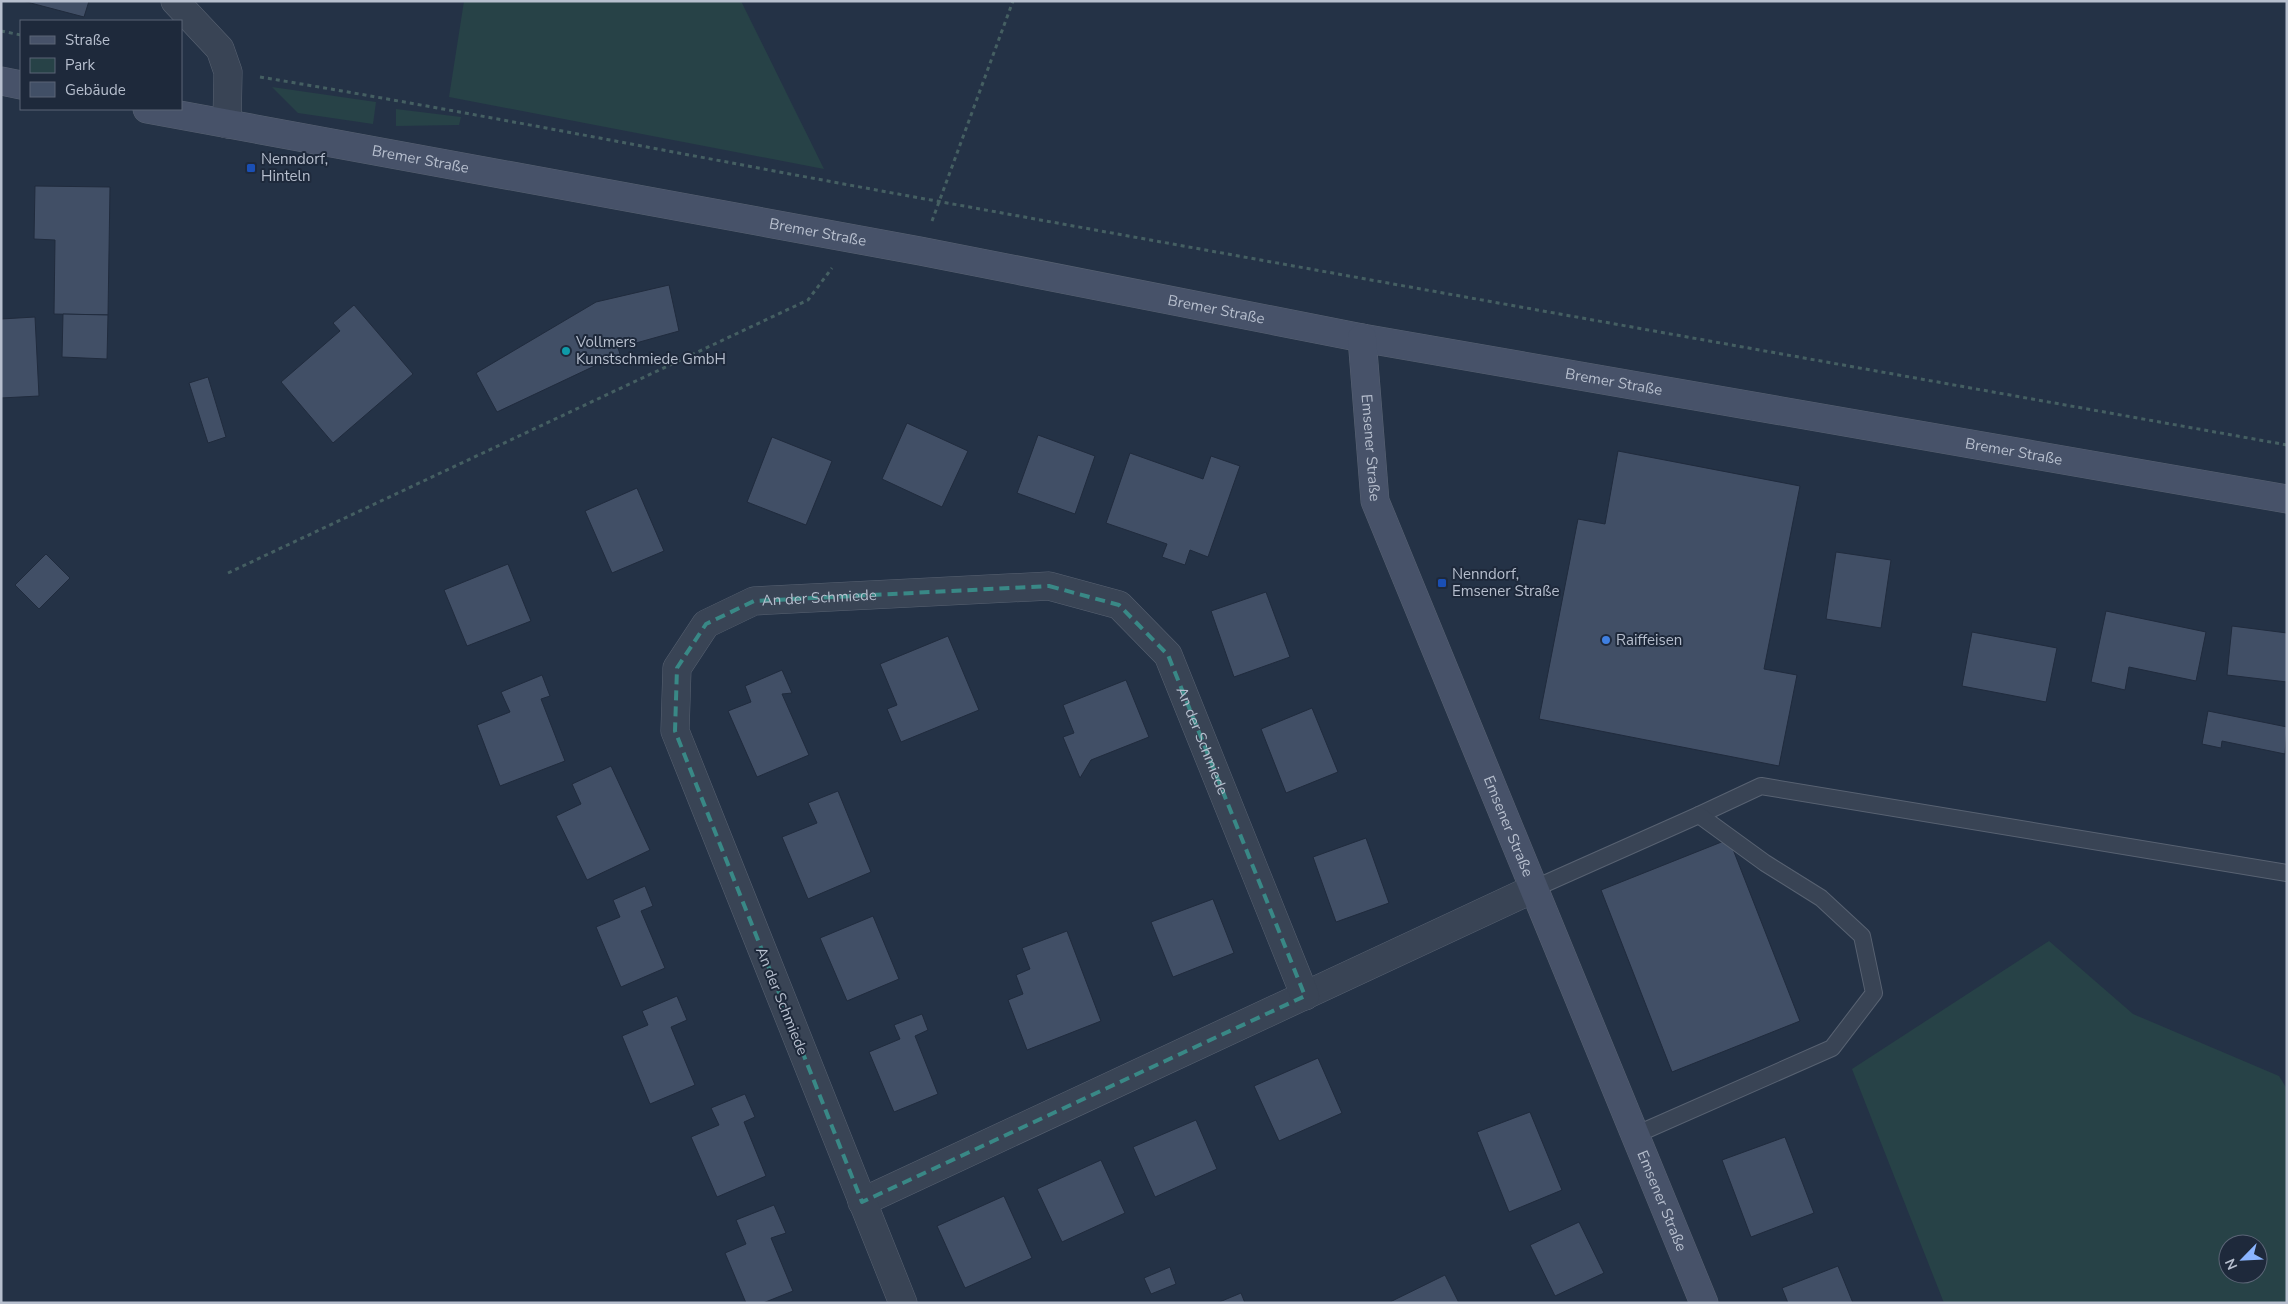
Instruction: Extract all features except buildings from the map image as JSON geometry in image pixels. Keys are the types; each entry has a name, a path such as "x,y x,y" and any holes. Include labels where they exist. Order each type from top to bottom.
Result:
{"main road":[{"path":"1,81 20,85"},
{"name":"Bremer Straße","path":"152,110 853,239 1362,338 2287,499"},
{"name":"Emsener Straße","path":"1362,338 1375,501 1704,1303"}],"street":[{"path":"175,1 220,49 228,72 227,124"},
{"name":"An der Schmiede","path":"903,1303 675,731 677,668 706,624 754,601 1049,586 1118,605 1168,655 1305,996"},
{"path":"862,1202 1533,889"}],"lane":[{"path":"1533,889 1761,786 2287,873"},
{"path":"1635,1135 1832,1048 1874,993 1862,936 1821,898 1765,863 1699,815"}],"path":[{"path":"920,252 1012,1"},
{"path":"1,31 20,34"},
{"path":"228,72 388,98 477,117 939,202 2287,445"},
{"path":"228,573 808,300 853,239"}],"highlighted area":[{"path":"1049,586 1119,605 1168,655 1305,996 862,1202 675,731 677,668 706,624 754,601"}],"green space":[{"path":"464,1 741,1 824,169 449,97"},
{"path":"272,87 376,102 373,124 298,113"},
{"path":"396,109 461,117 459,125 396,126"},
{"path":"2049,941 2133,1014 2279,1076 2287,1089 2287,1303 1944,1303 1852,1069"}],"place":[{"name":"Nenndorf, Hinteln","path":"251,168"},
{"name":"Vollmers Kunstschmiede GmbH","path":"566,351"},
{"name":"Nenndorf, Emsener Straße","path":"1442,583"},
{"name":"Raiffeisen","path":"1606,640"}]}
